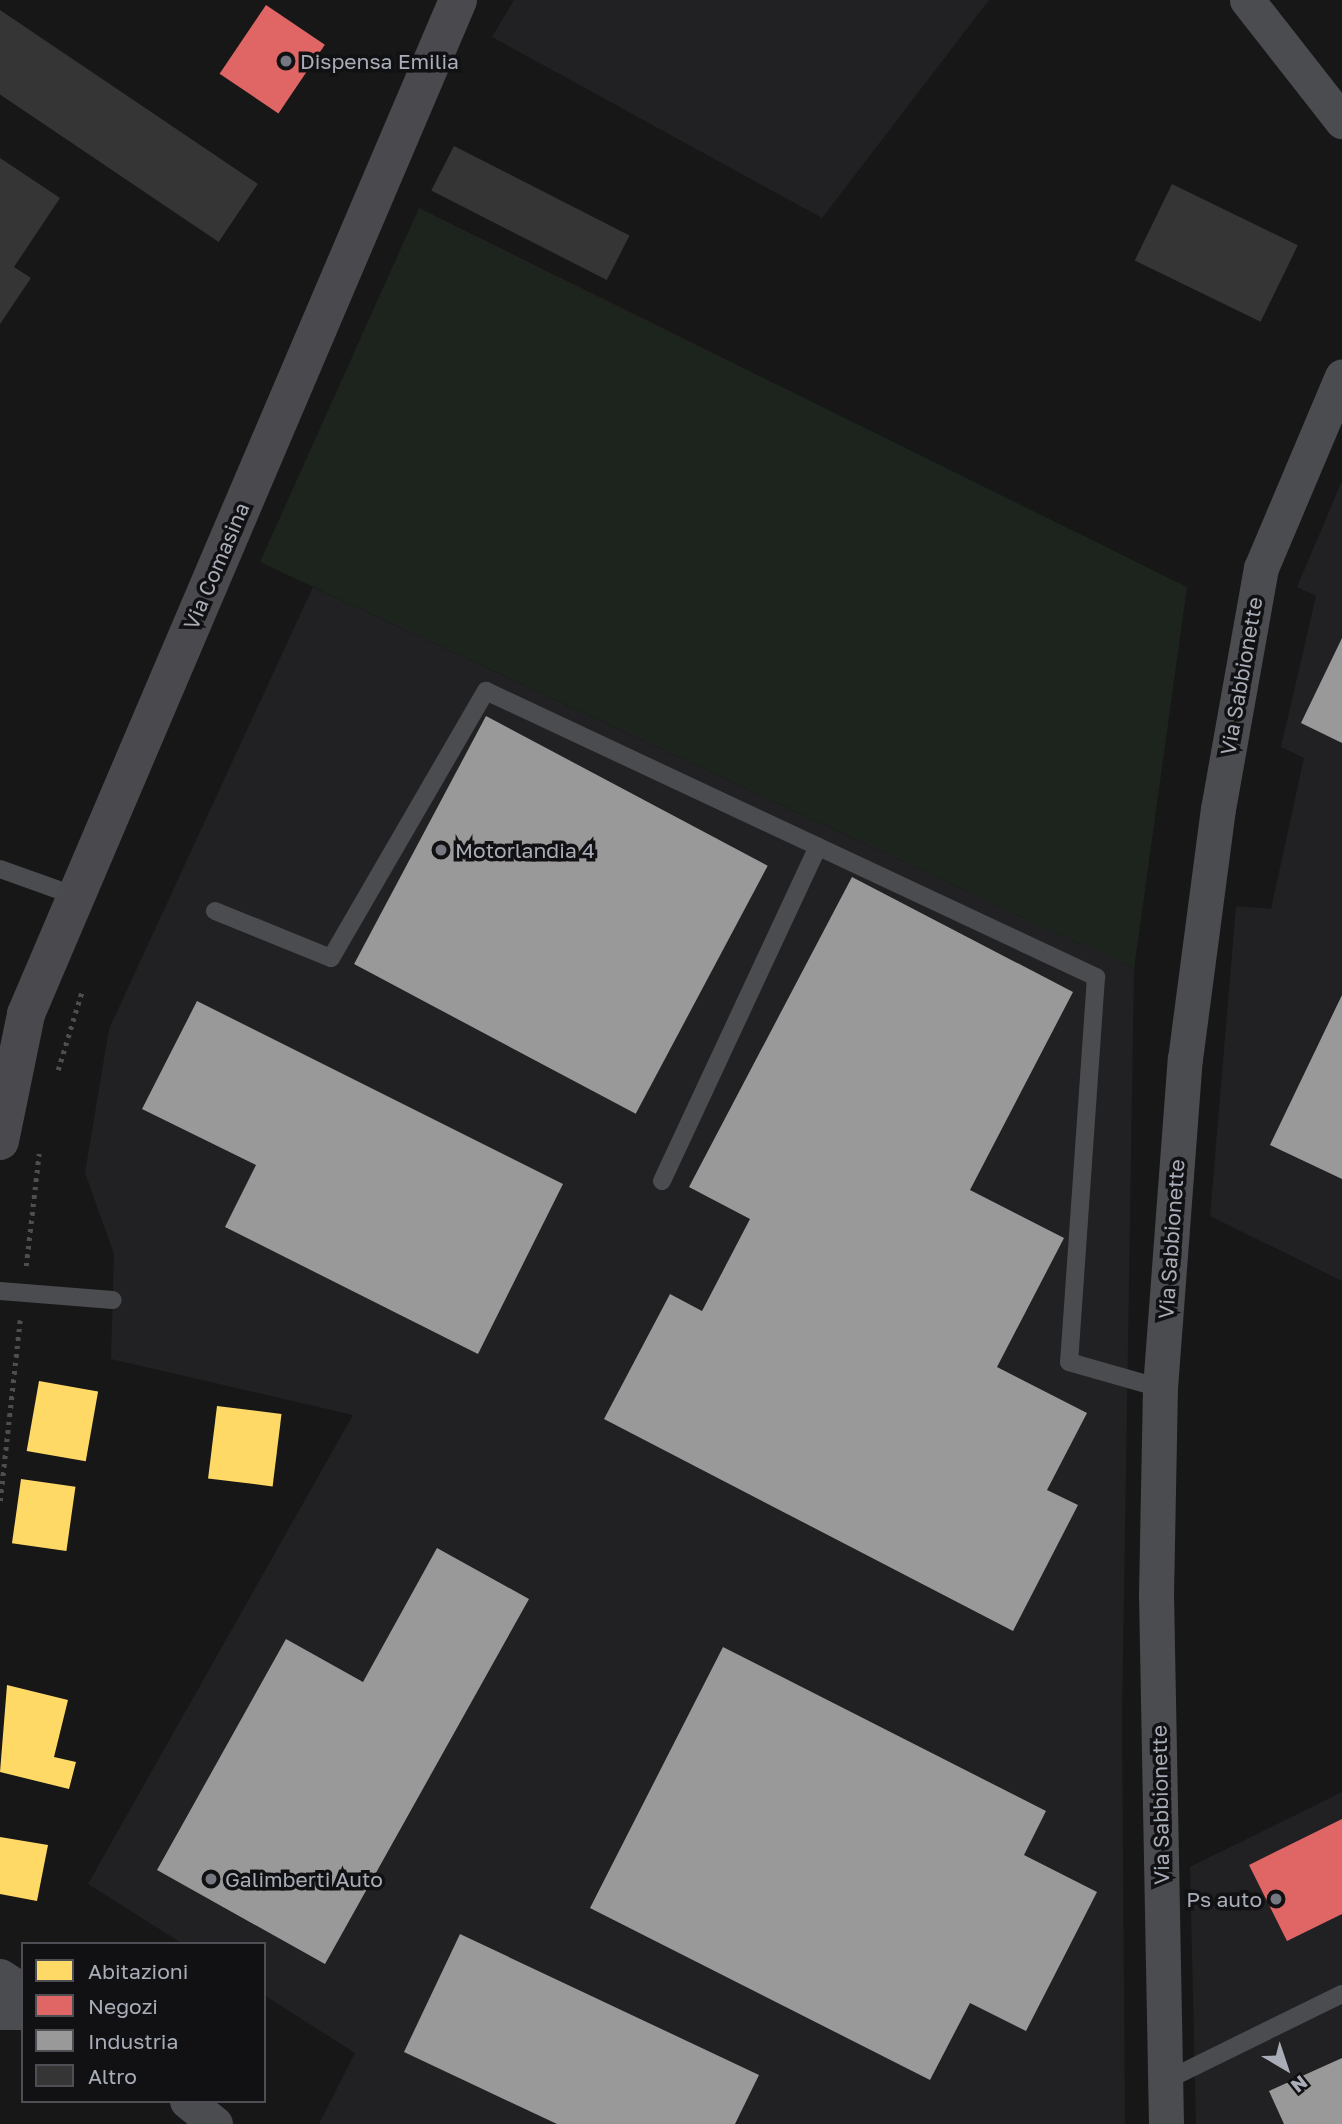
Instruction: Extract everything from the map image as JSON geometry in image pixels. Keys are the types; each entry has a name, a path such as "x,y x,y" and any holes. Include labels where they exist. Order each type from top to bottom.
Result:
{"main road":[{"name":"Via Comasina","path":"0,1141 26,1014 458,0"}],"street":[{"path":"1247,0 1342,121"},
{"name":"Via Sabbionette","path":"1166,2124 1160,1388 1185,1059 1218,809 1261,568 1342,376"},
{"path":"0,1976 21,1990"},
{"path":"0,2012 21,2012"},
{"path":"189,2103 215,2124"}],"lane":[{"path":"215,911 331,957 486,691 1096,977 1069,1362 1160,1388"},
{"path":"662,1181 818,847"},
{"path":"0,869 76,896"},
{"path":"0,1291 22,1296 113,1300"},
{"path":"1165,2081 1342,1994"}],"path":[{"path":"55,1083 88,975"},
{"path":"0,1501 40,1148"}],"shaded area":[{"path":"514,0 989,0 822,218 492,37"},
{"path":"419,208 1187,587 1134,969 260,562"},
{"path":"1342,481 1342,1281 1210,1216 1236,906 1271,909 1304,758 1281,747 1316,596 1297,587"},
{"path":"313,587 1134,969 1122,1719 1125,2124 319,2124 355,2053 266,1996 266,1942 180,1942 88,1884 353,1415 111,1359 114,1254 85,1173 109,1029"},
{"path":"1342,1792 1342,2124 1196,2124 1190,1867"}],"building: Abitazioni":[{"path":"39,1381 98,1391 86,1461 27,1451"},
{"path":"217,1406 282,1414 273,1486 208,1478"},
{"path":"21,1479 75,1487 66,1551 12,1543"},
{"path":"7,1685 68,1700 54,1757 76,1762 69,1789 0,1772"},
{"path":"0,1837 48,1845 37,1901 0,1894"}],"building: Negozi":[{"path":"266,5 325,45 278,114 220,74"},
{"path":"1342,1819 1342,1914 1287,1941 1249,1865"}],"building: Industria":[{"path":"1342,638 1342,743 1301,723"},
{"path":"486,716 768,866 636,1114 354,964"},
{"path":"852,877 1073,992 970,1190 1064,1238 997,1367 1087,1413 1047,1490 1078,1505 1013,1631 604,1419 670,1294 702,1311 750,1219 689,1187"},
{"path":"1342,995 1342,1179 1270,1145"},
{"path":"197,1001 563,1184 478,1354 225,1227 256,1165 142,1109"},
{"path":"437,1548 529,1599 325,1964 157,1870 286,1639 363,1682"},
{"path":"723,1647 1046,1811 1024,1855 1097,1892 1026,2031 970,2003 930,2080 590,1908"},
{"path":"460,1934 759,2075 735,2124 557,2124 404,2052"},
{"path":"1342,2058 1342,2124 1284,2124 1269,2091"}],"building: Altro":[{"path":"0,10 258,184 219,242 0,94"},
{"path":"454,146 630,235 607,280 431,191"},
{"path":"0,158 60,198 14,267 31,278 0,324"},
{"path":"1172,184 1298,245 1261,322 1135,260"}],"place":[{"name":"Dispensa Emilia","path":"286,61"},
{"name":"Motorlandia 4","path":"441,850"},
{"name":"Galimberti Auto","path":"211,1879"},
{"name":"Ps auto","path":"1276,1899"}]}
